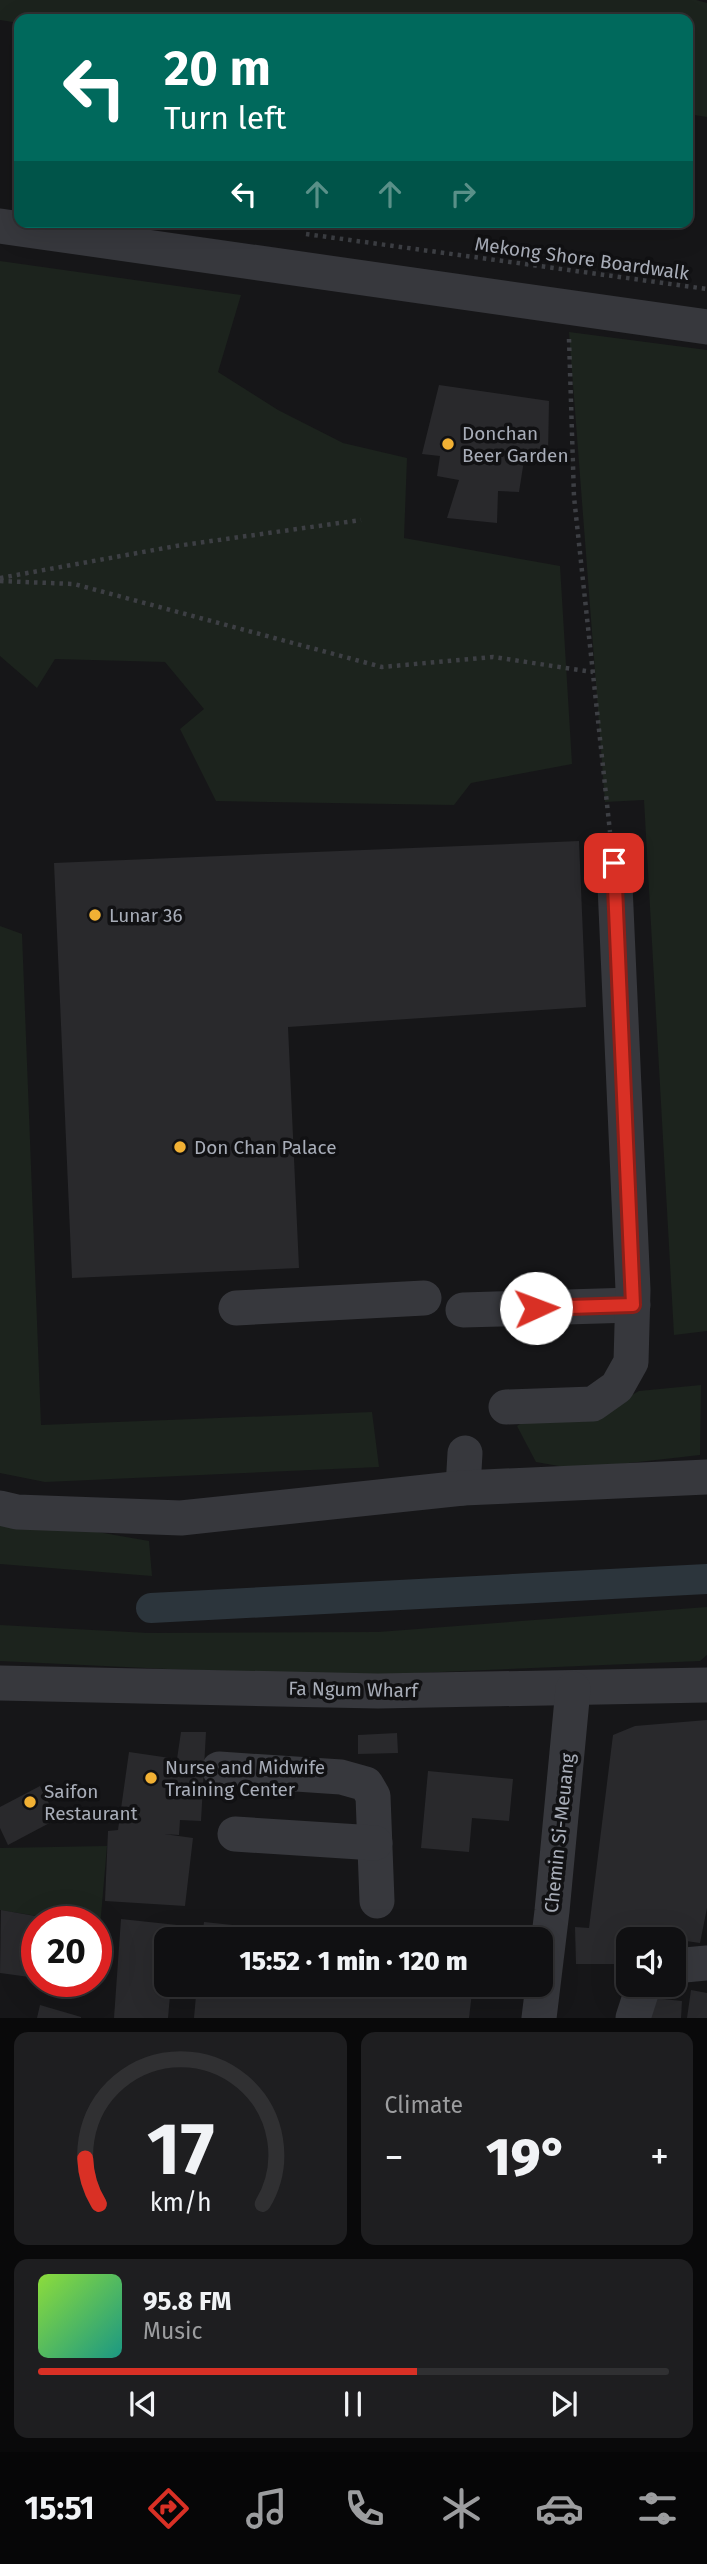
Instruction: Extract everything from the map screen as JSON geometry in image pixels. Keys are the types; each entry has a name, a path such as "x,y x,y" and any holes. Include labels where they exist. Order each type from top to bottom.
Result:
{"street":[{"path":"14,228 707,327"},
{"path":"506,1408 593,1404 617,1387 631,1362 633,1305 612,849"},
{"path":"236,1308 424,1298"},
{"path":"463,1311 633,1305"},
{"path":"463,1489 465,1453"},
{"path":"0,1508 17,1512 181,1518 463,1489 707,1477"},
{"name":"Fa Ngum Wharf","path":"0,1683 378,1690 707,1685"},
{"name":"Chemin Si-Meuang","path":"539,2018 573,1689"},
{"path":"219,1769 341,1777 366,1784 373,1796 377,1901"},
{"path":"235,1834 375,1843"},
{"path":"686,1965 707,1963"},
{"path":"633,2018 640,1997"}],"path":[{"name":"Mekong Shore Boardwalk","path":"295,233 707,289"},
{"path":"568,307 574,497 612,849"},
{"path":"0,579 176,546 361,520"},
{"path":"0,579 74,584 382,667 494,657 593,672"}],"shaded area":[{"path":"0,0 696,0 707,3 707,117 693,115 693,14 14,14 14,22 0,20"},
{"path":"0,261 241,295 218,372 278,410 343,443 407,458 404,538 560,566 572,764 471,783 454,805 216,801 180,729 204,709 165,662 55,659 37,688 0,656"},
{"path":"569,332 707,350 707,1331 674,1335 644,800 605,802"},
{"path":"0,926 22,934 41,1425 372,1412 379,1467 45,1482 0,1473"},
{"path":"701,1385 700,1455 576,1469 536,1462 517,1426 528,1419 583,1422 639,1391"},
{"path":"0,1515 149,1541 152,1576 0,1564"},
{"path":"707,1607 707,1655 700,1661 368,1675 0,1661 0,1625 148,1633 378,1632"},
{"path":"107,1846 102,1906 21,1906 21,1913 0,1910 0,1848"}],"building":[{"path":"439,385 549,401 548,455 525,454 519,492 498,491 497,523 447,518 459,480 437,476 440,456 422,454"},
{"name":"Don Chan Palace","path":"579,841 586,1007 288,1027 299,1268 72,1278 54,863"},
{"path":"707,1720 707,1908 700,1943 686,1941 686,1927 616,1927 616,1964 576,1964 575,1927 589,1928 613,1735 635,1726"},
{"path":"181,1732 206,1732 201,1821 180,1820 179,1835 164,1834 193,1838 185,1906 105,1901 108,1831 118,1830 129,1752 177,1759"},
{"path":"397,1733 398,1753 358,1754 358,1735"},
{"path":"428,1771 513,1779 509,1821 472,1818 469,1852 421,1848"},
{"path":"40,1786 57,1819 8,1845 0,1828 0,1807"},
{"path":"1,1910 21,1914 21,1976 0,1973"},
{"path":"121,1919 177,1925 154,1927 154,1997 170,1997 168,2018 114,2018"},
{"path":"204,1922 251,1927 203,1927"},
{"path":"691,1990 707,1993 707,2018 687,2018"},
{"path":"196,1997 471,1997 469,2018 194,2018"},
{"path":"653,1998 682,2001 681,2018 650,2018"},
{"path":"40,2005 81,2017 81,2018 37,2018"}],"waterway":[{"path":"151,1608 707,1579"}],"place":[{"name":"Donchan Beer Garden","path":"448,444"},
{"name":"Lunar 36","path":"95,915"},
{"name":"Don Chan Palace","path":"180,1147"},
{"name":"Nurse and Midwife Training Center","path":"151,1778"},
{"name":"Saifon Restaurant","path":"30,1802"}],"route":[{"path":"536,1308 633,1305 614,863"}]}
